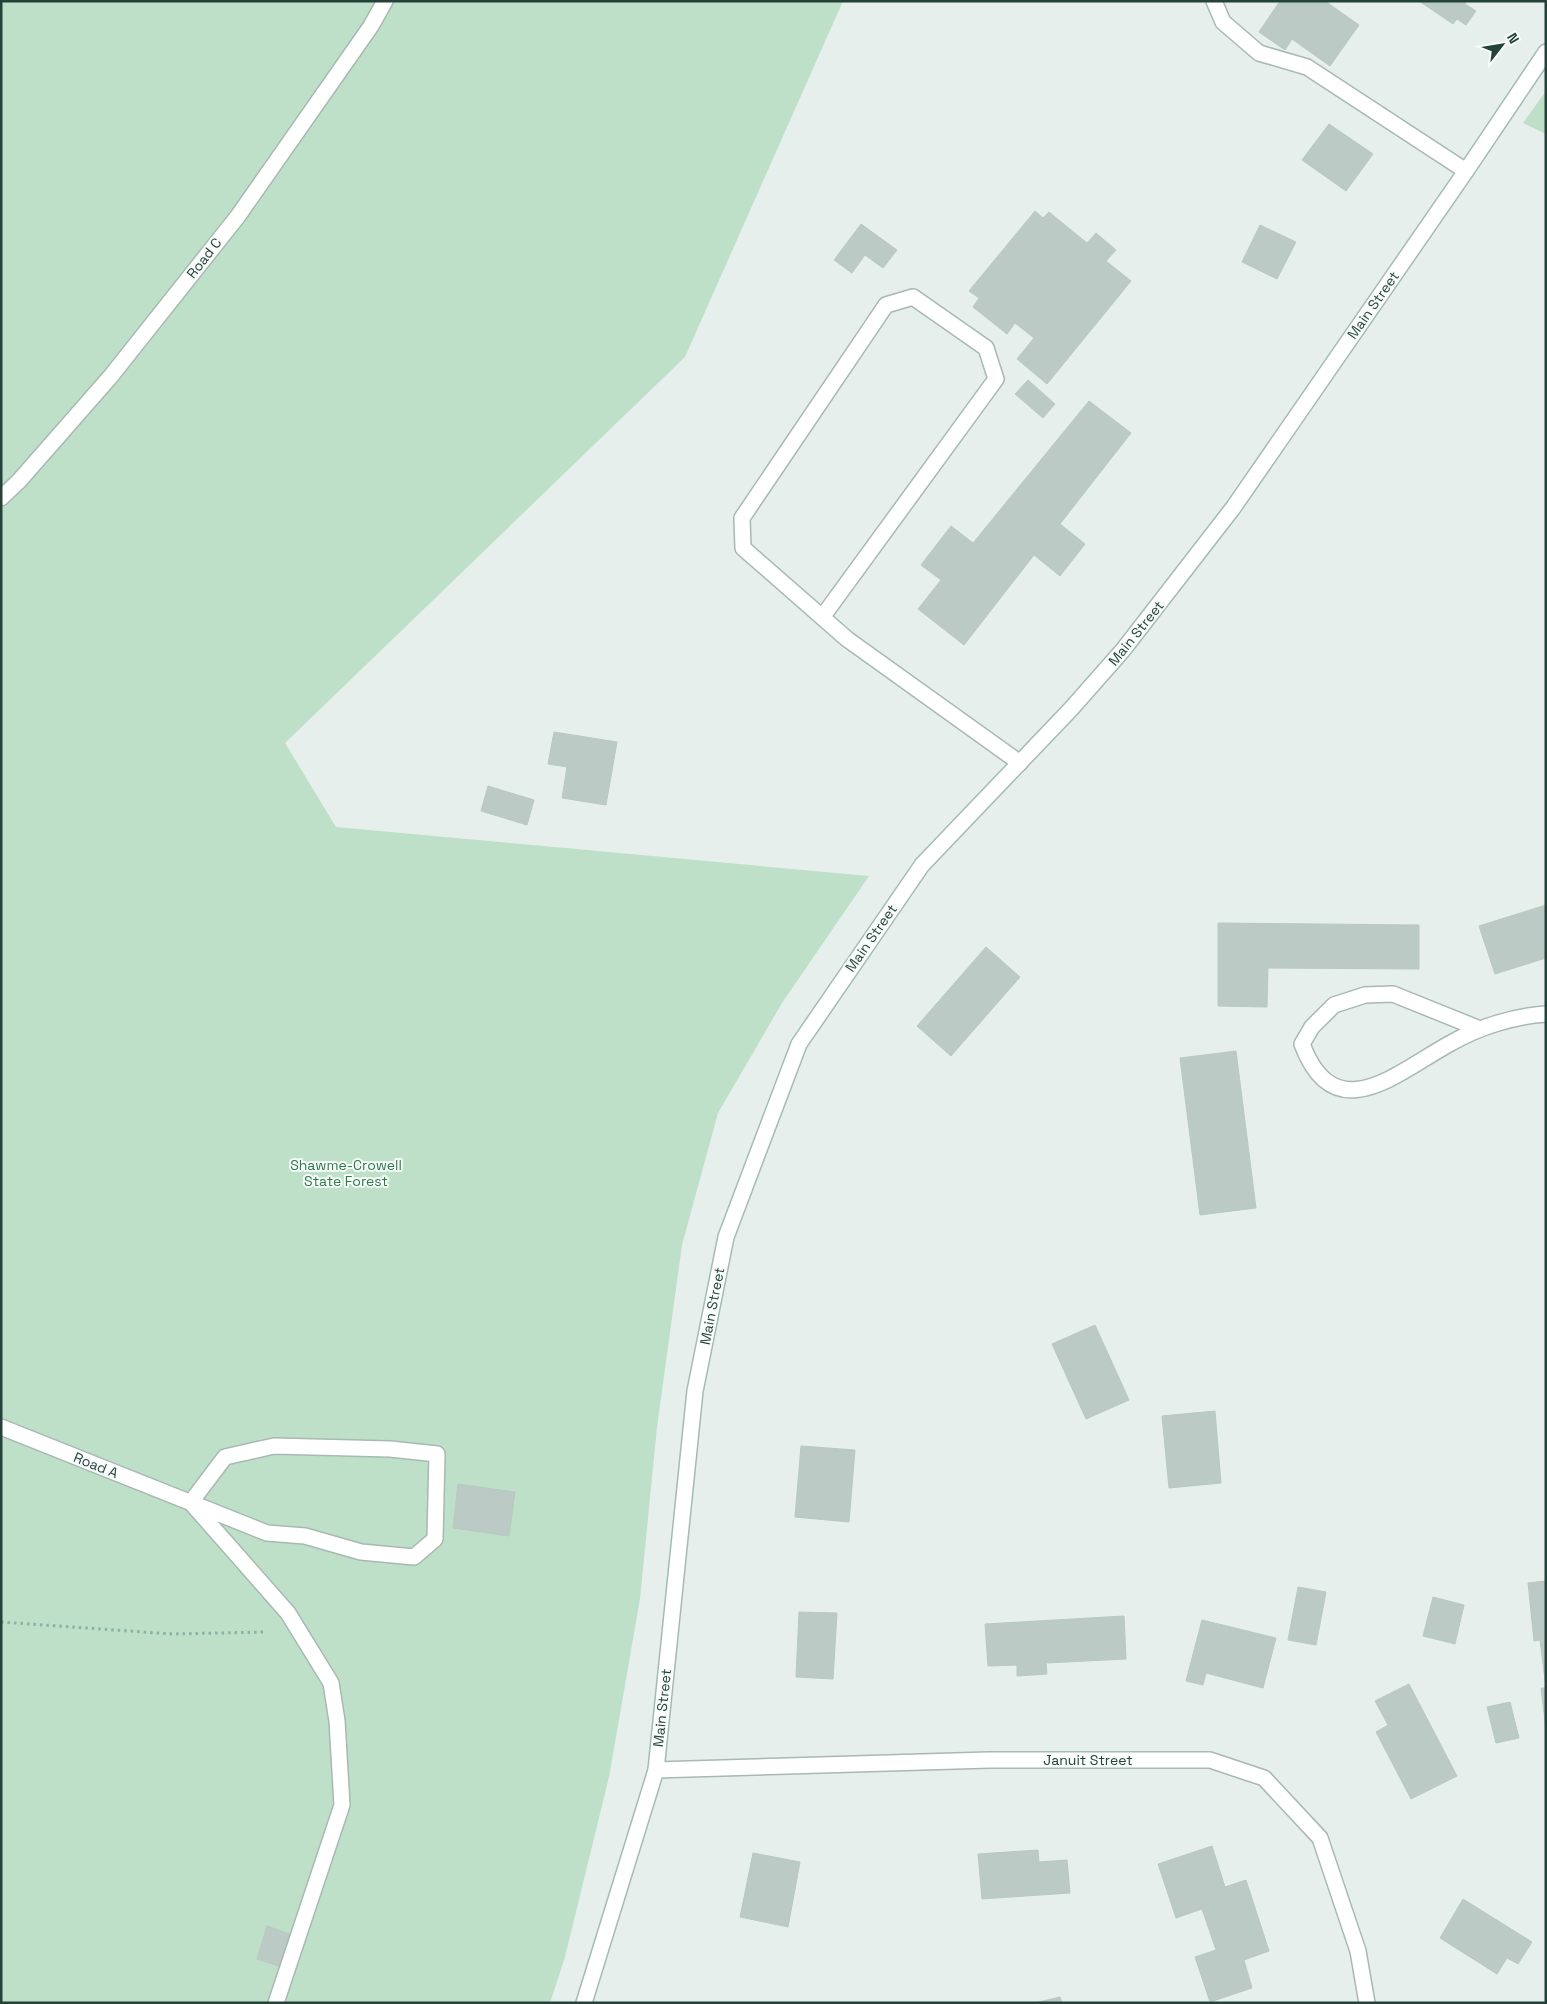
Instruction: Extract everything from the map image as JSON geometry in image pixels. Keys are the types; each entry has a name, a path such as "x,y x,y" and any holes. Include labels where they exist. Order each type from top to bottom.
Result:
{"main road":[{"name":"Road C","path":"1,498 19,481 111,376 238,216 371,26 385,1"},
{"path":"1214,1 1223,22 1259,53 1307,67 1466,171"},
{"name":"Main Street","path":"584,2003 656,1770 695,1390 726,1236 799,1044 922,865 1072,709 1122,650 1233,508 1546,52"},
{"path":"823,616 996,379 986,348 913,297 886,305 742,518 743,548 823,616 847,639 1020,763"},
{"path":"1480,1029 1393,994 1365,995 1334,1006 1312,1027 1302,1044 1309,1060 1319,1075 1336,1088 1365,1088 1389,1080 1452,1042 1480,1029 1531,1015 1546,1014"},
{"name":"Road A","path":"1,1427 267,1533 305,1536 361,1552 414,1557 434,1538 437,1454 390,1449 274,1446 225,1457 191,1502"},
{"path":"191,1502 288,1613 331,1683 337,1721 342,1805 276,2003"},
{"name":"Januit Street","path":"656,1770 990,1760 1210,1760 1264,1778 1320,1838 1358,1951 1367,2003"}],"path":[{"path":"1,1622 172,1634 299,1631"}],"green space":[{"name":"Shawme-Crowell State Forest","path":"1,1 843,1 685,357 285,743 336,827 869,876 782,1003 718,1113 682,1245 657,1427 640,1599 609,1777 565,1957 550,2003 1,2003"},
{"path":"1546,91 1546,134 1523,123"}],"building":[{"path":"1280,1 1325,1 1359,25 1330,66 1292,39 1285,50 1259,32"},
{"path":"1419,1 1466,1 1465,4 1476,11 1466,25 1457,19 1453,24"},
{"path":"1329,124 1373,154 1346,191 1302,160"},
{"path":"1035,211 1043,218 1049,212 1087,243 1096,233 1116,250 1106,261 1131,281 1047,384 1017,359 1034,338 1015,323 1007,334 973,307 979,298 969,291"},
{"path":"861,224 897,250 883,268 865,255 852,273 834,260"},
{"path":"1260,225 1296,242 1277,279 1242,262"},
{"path":"1028,380 1055,404 1043,418 1015,394"},
{"path":"1089,401 1131,433 1060,524 1085,544 1060,576 1034,555 964,645 918,609 941,580 921,565 951,526 973,543"},
{"path":"554,732 617,742 606,805 562,798 567,767 548,764"},
{"path":"488,786 534,800 527,825 481,811"},
{"path":"1546,905 1546,958 1495,974 1479,926"},
{"path":"1218,923 1419,925 1419,969 1268,968 1267,1007 1218,1006"},
{"path":"986,947 1020,977 951,1056 917,1026"},
{"path":"1236,1051 1256,1208 1200,1215 1180,1058"},
{"path":"1095,1325 1129,1400 1086,1419 1052,1344"},
{"path":"1215,1411 1221,1483 1169,1488 1162,1416"},
{"path":"801,1446 855,1450 849,1522 795,1517"},
{"path":"458,1484 515,1492 509,1536 453,1528"},
{"path":"1546,1581 1546,1688 1540,1640 1534,1641 1528,1583"},
{"path":"1298,1587 1326,1592 1316,1645 1288,1640"},
{"path":"1433,1597 1464,1605 1455,1644 1423,1636"},
{"path":"799,1612 837,1613 833,1679 796,1677"},
{"path":"1124,1616 1126,1659 1046,1663 1047,1674 1017,1676 1017,1665 988,1666 985,1624"},
{"path":"1202,1620 1276,1638 1263,1688 1206,1673 1203,1685 1186,1681"},
{"path":"1409,1684 1457,1776 1411,1799 1376,1732 1388,1725 1375,1701"},
{"path":"1541,1688 1546,1688 1546,1730"},
{"path":"1510,1702 1519,1738 1496,1743 1487,1707"},
{"path":"1212,1846 1225,1887 1246,1880 1269,1951 1244,1960 1252,1988 1210,2002 1195,1957 1216,1950 1202,1909 1176,1918 1158,1864"},
{"path":"1038,1850 1039,1862 1067,1860 1070,1893 982,1899 978,1854"},
{"path":"753,1853 800,1862 788,1927 740,1917"},
{"path":"1463,1899 1532,1942 1518,1964 1507,1958 1497,1974 1440,1938"},
{"path":"267,1926 295,1936 284,1968 257,1959"},
{"path":"1060,1997 1062,2003 1034,2003"}]}
